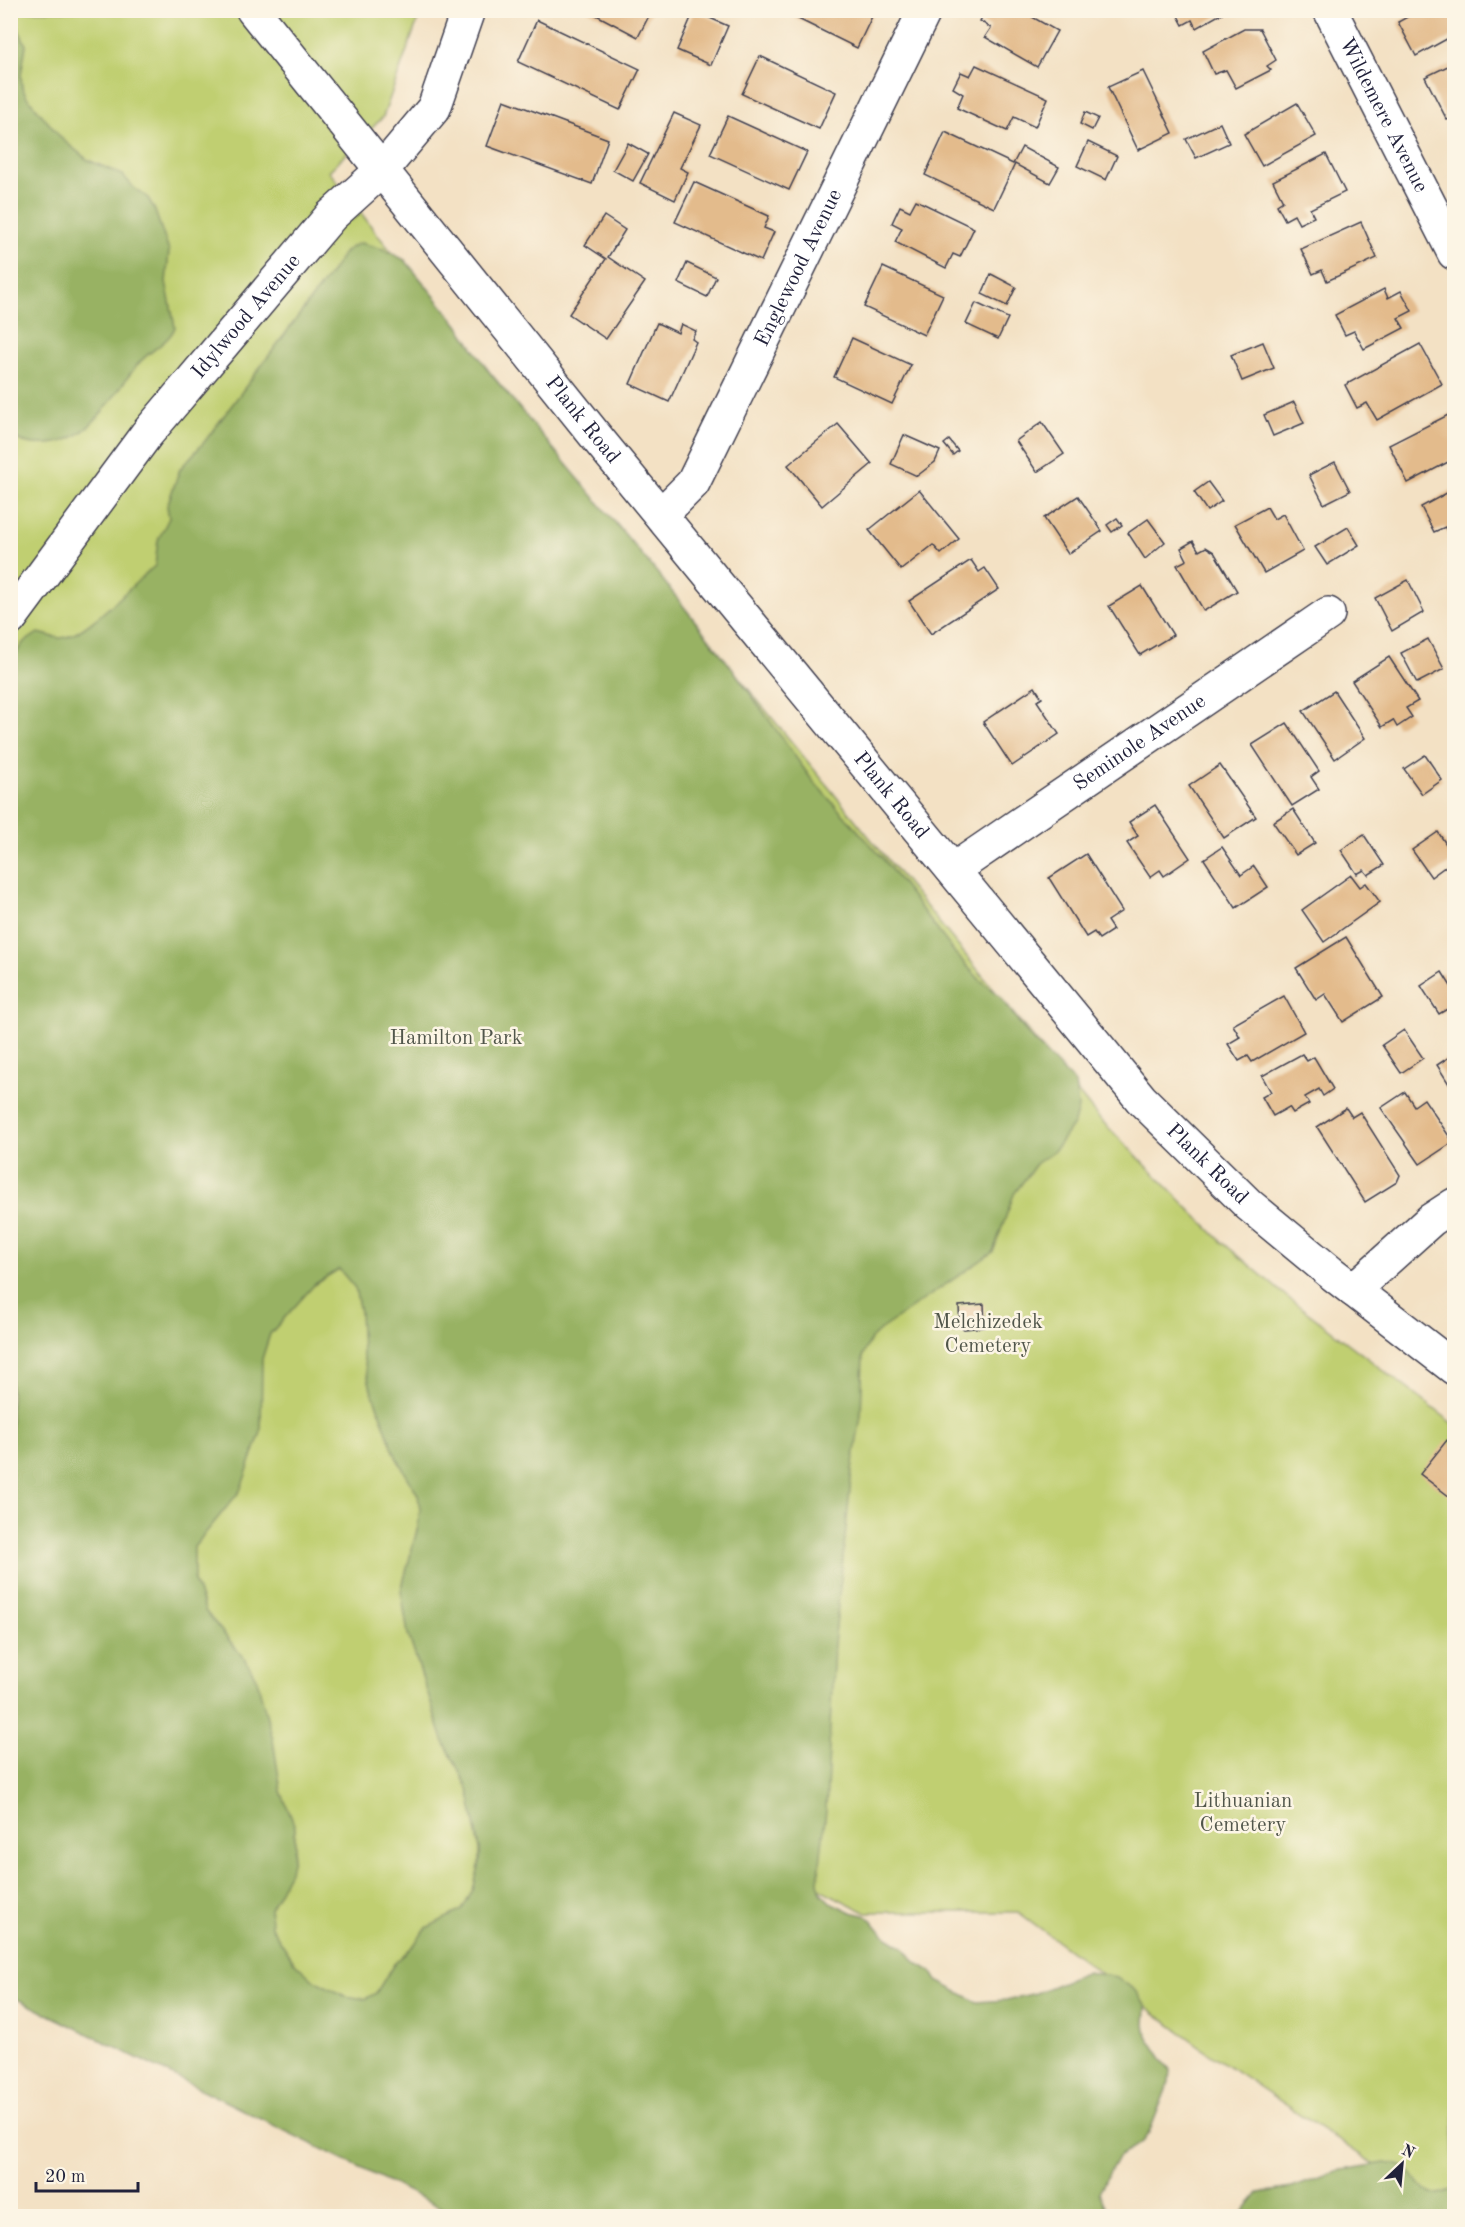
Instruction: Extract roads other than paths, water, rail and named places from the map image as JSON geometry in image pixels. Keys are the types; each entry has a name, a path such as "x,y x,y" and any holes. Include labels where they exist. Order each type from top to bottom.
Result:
{"street":[{"name":"Plank Road","path":"253,10 661,515 1103,1055 1174,1134 1250,1205 1353,1290 1455,1368"},
{"name":"Idylwood Avenue","path":"10,619 147,435 331,216 382,170 434,108 468,10"},
{"name":"Englewood Avenue","path":"661,515 693,483 925,10"},
{"name":"Wildemere Avenue","path":"1330,10 1455,253"},
{"name":"Seminole Avenue","path":"953,870 1328,614"},
{"path":"1353,1290 1431,1220 1455,1205"}],"park label":[{"name":"Hamilton Park","path":"456,1038"},
{"name":"Melchizedek Cemetery","path":"988,1334"},
{"name":"Lithuanian Cemetery","path":"1243,1813"}]}
